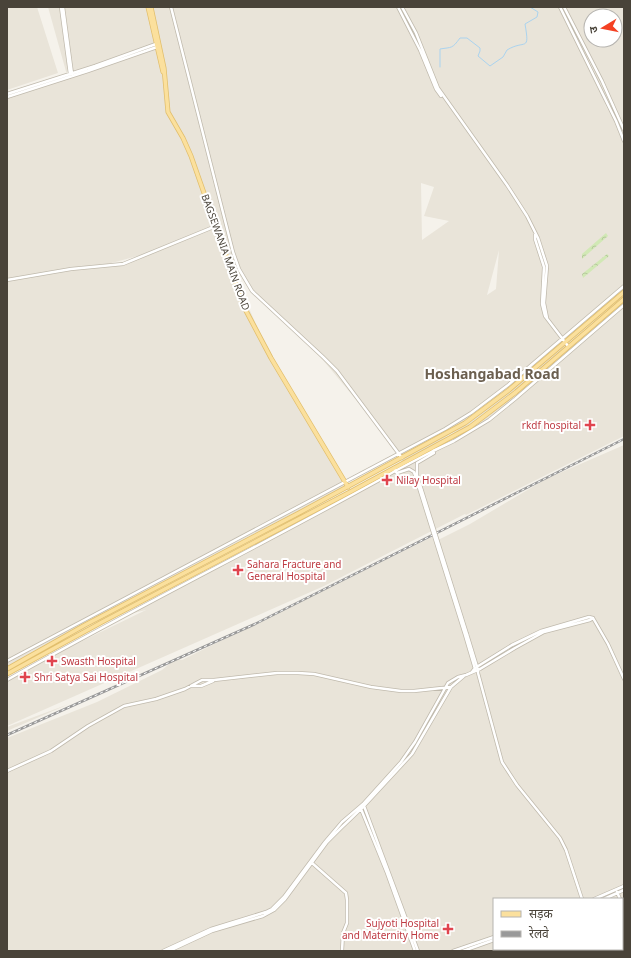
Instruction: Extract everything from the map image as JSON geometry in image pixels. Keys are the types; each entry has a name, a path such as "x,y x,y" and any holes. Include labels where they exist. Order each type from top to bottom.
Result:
{"main road":[{"path":"148,7 158,45"},
{"path":"151,7 158,45"},
{"name":"BAGSEWANIA MAIN ROAD","path":"158,45 164,73 168,112 183,138 191,156 244,307 266,349 345,482"},
{"path":"7,669 85,625 448,433 474,417 515,385 624,292"},
{"path":"7,674 394,469 432,451 470,426 508,398 624,299"},
{"path":"345,482 348,487 349,494"}],"street":[{"path":"62,7 71,75"},
{"path":"172,7 233,252 241,274 255,294 324,357 337,371 402,458"},
{"path":"398,7 439,91 507,185 527,216 538,238 547,265 544,303 547,318 568,346"},
{"path":"402,7 416,33 431,73"},
{"path":"560,7 616,121 624,141"},
{"path":"564,7 624,130"},
{"path":"7,95 158,45"},
{"path":"588,64 592,62"},
{"path":"7,280 123,264 216,226"},
{"path":"7,661 445,429 508,385 624,286"},
{"path":"416,475 419,462 432,451 454,441 483,424 515,399 624,305"},
{"path":"538,373 541,377"},
{"path":"394,469 398,473 409,468 412,469 416,475 477,670 502,762 517,785 560,838 566,850 582,898"},
{"path":"7,680 129,613 232,560 349,494"},
{"path":"163,951 211,929 270,911 284,898 325,843 412,754 451,686 464,676 544,632 593,618 608,644 624,679"},
{"path":"7,771 51,751 88,726 124,706 156,699 189,687 202,680 298,672 314,674 371,687 400,691 414,691 451,686"},
{"path":"362,806 414,745 448,683 458,677 464,676"},
{"path":"189,687 201,686 214,680"},
{"path":"362,806 415,951"},
{"path":"362,806 418,951"},
{"path":"169,951 212,932 271,913 285,899 325,843"},
{"path":"312,863 346,893 347,923 343,933 342,951"},
{"path":"606,898 624,886"},
{"path":"597,898 624,890"},
{"path":"616,892 619,898"},
{"path":"623,909 624,915"},
{"path":"454,951 493,937"},
{"path":"463,951 493,940"}],"shaded area":[{"path":"7,7 37,7 58,73 7,90"},
{"path":"48,7 624,7 624,292 521,380 624,300 624,436 466,515 461,516 324,586 7,726 7,680 45,659 146,610 129,614 433,452 432,449 464,425 404,464 363,408 323,360 243,280 243,275 240,276 238,271 233,272 270,356 347,486 143,594 7,671 7,94 71,76 68,51 67,75","holes":["585,50 617,126 606,106","421,183 434,187 424,216 449,221 422,240","535,230 545,263 535,243 533,233","499,250 496,289 487,295","149,253 123,264 104,265"]},
{"path":"624,445 624,951 7,951 7,738 97,702 162,670 175,659 182,660 432,537 434,542 470,524 546,479"},
{"path":"69,704 7,731 7,727"}],"green space":[{"path":"606,233 608,236 582,259 582,254"},
{"path":"607,254 609,256 583,278 582,274"}],"waterway":[{"path":"440,67 440,49 452,47 460,38 467,38 480,48 478,56 490,66 503,57 507,50 525,44 527,39 525,24 537,17 538,12 530,7"}],"railway":[{"path":"7,735 255,624 624,439"}],"place":[{"name":"rkdf hospital","path":"590,425"},
{"name":"Nilay Hospital","path":"387,480"},
{"name":"Sahara Fracture and General Hospital","path":"238,570"},
{"name":"Swasth Hospital","path":"52,661"},
{"name":"Shri Satya Sai Hospital","path":"25,677"},
{"name":"Sujyoti Hospital and Maternity Home","path":"448,929"}],"district":[{"name":"Hoshangabad Road","path":"492,373"}]}
